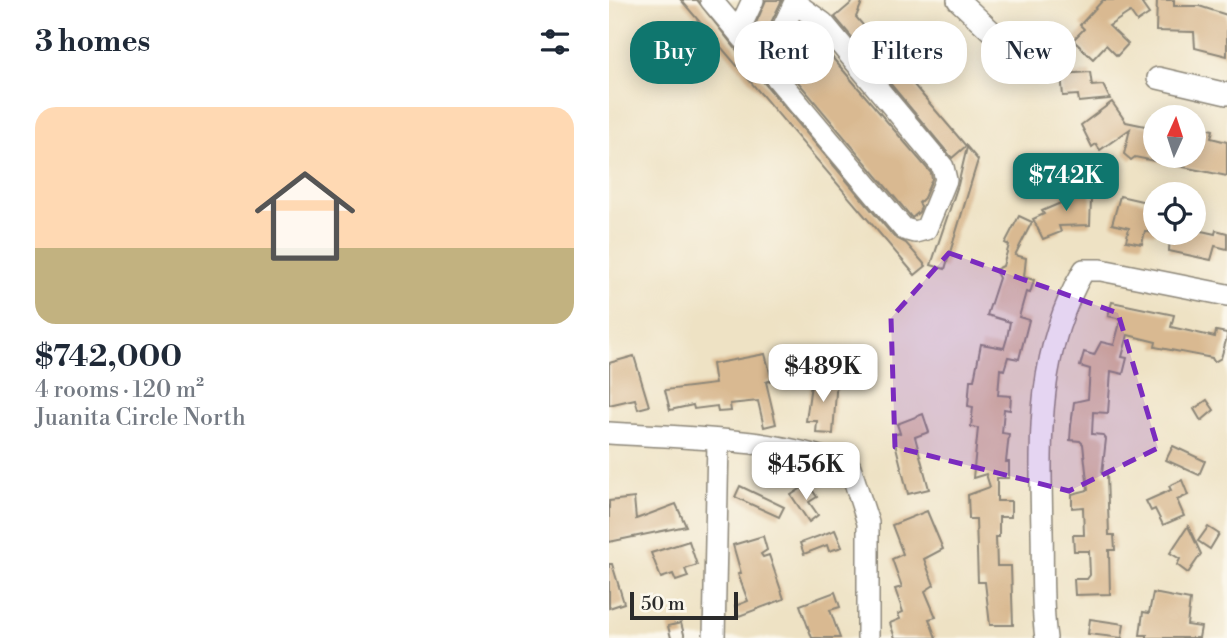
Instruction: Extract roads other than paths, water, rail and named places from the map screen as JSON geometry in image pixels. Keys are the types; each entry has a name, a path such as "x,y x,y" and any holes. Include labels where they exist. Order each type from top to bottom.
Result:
{"street":[{"path":"711,0 734,27"},
{"path":"743,21 753,0"},
{"path":"958,0 981,22"},
{"path":"786,21 796,1 821,21"},
{"path":"781,84 904,229 915,233 926,229 946,180 943,167 834,36"},
{"path":"1158,78 1227,94"},
{"path":"1046,638 1041,405 1068,299 1084,270 1125,272 1227,295"},
{"path":"609,433 718,440 812,452 850,467 868,523 868,638"},
{"path":"713,638 718,440"}]}
